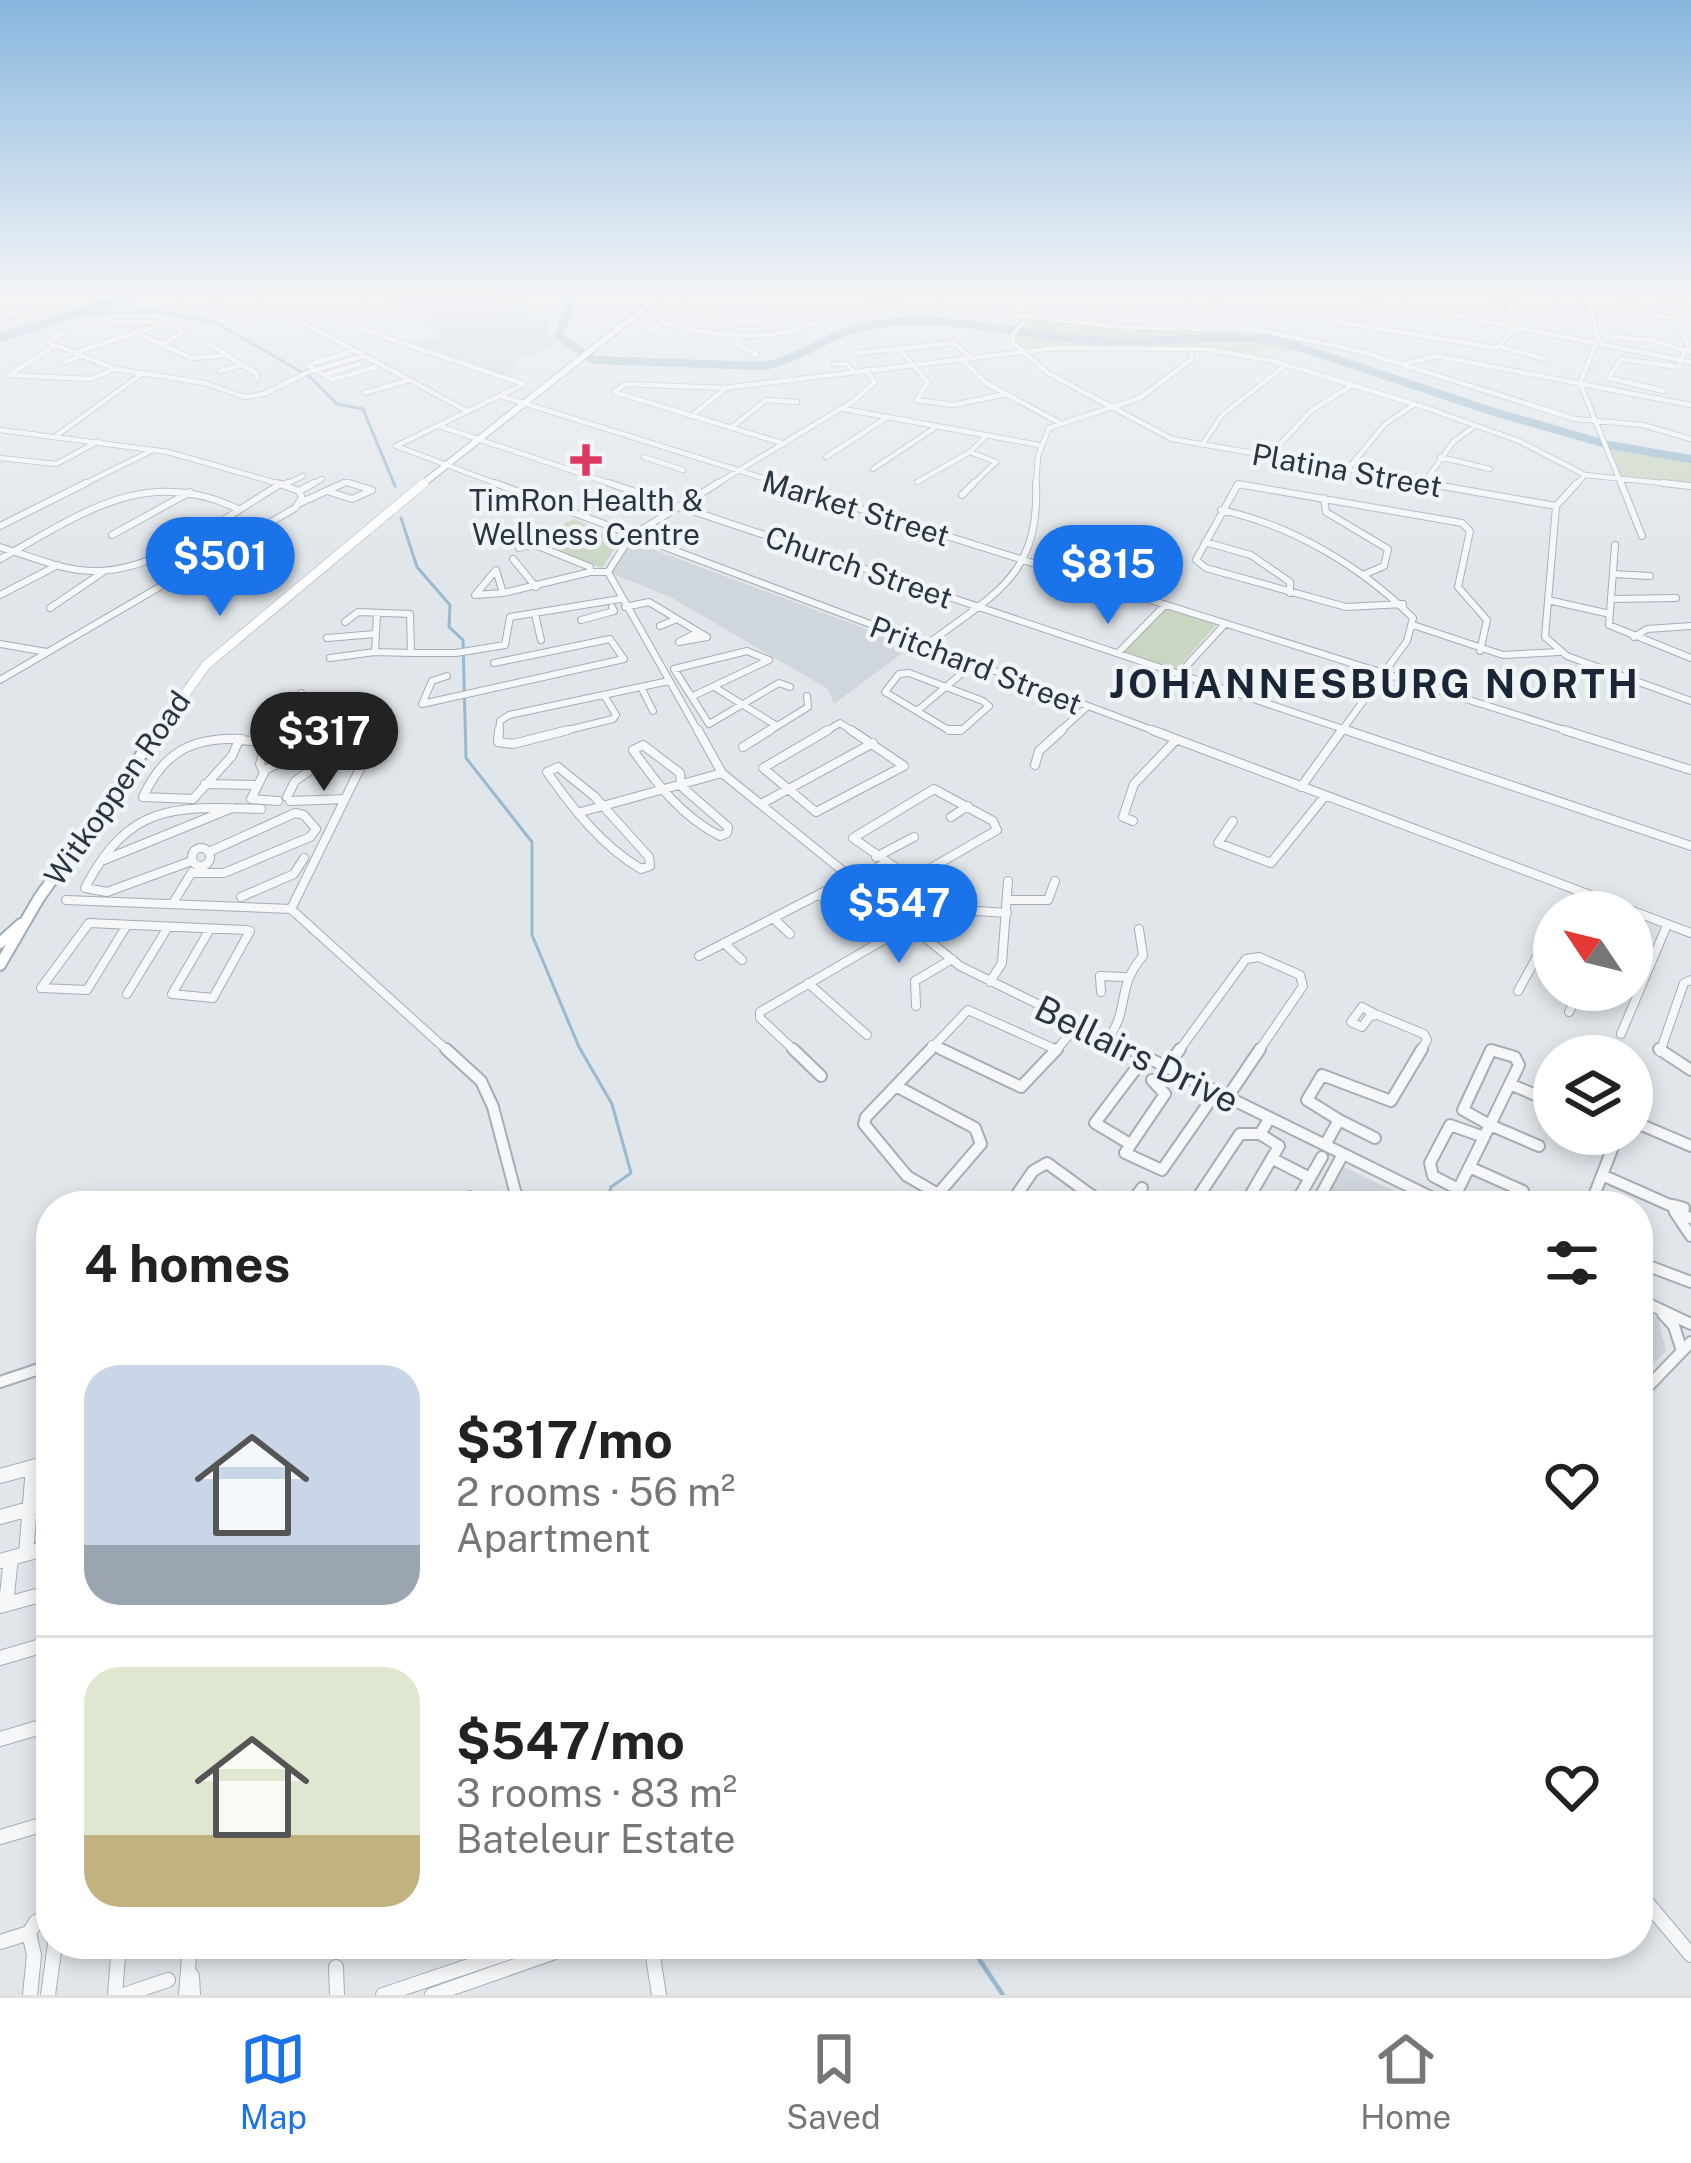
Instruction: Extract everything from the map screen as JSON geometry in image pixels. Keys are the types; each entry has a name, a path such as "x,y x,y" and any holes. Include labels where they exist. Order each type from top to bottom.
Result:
{"main road":[{"name":"Witkoppen Road","path":"0,965 21,924 206,664 546,386"},
{"path":"520,407 537,407"},
{"name":"Witkoppen Road","path":"0,943 21,924"}],"street":[{"path":"56,436 126,386"},
{"path":"215,386 244,397 280,386"},
{"path":"364,393 388,386"},
{"path":"420,386 467,411"},
{"path":"436,425 520,386"},
{"path":"625,386 614,392 785,444"},
{"path":"680,386 740,386"},
{"path":"330,658 336,653 463,652 506,645 507,620 501,596 497,583 502,578 495,570 475,595 479,598 501,596 537,588 590,572 608,572 631,536 842,409 869,386"},
{"path":"925,386 916,397 919,400 953,406 1006,394"},
{"path":"992,386 1058,422"},
{"name":"Platina Street","path":"1071,386 1172,439 1556,506"},
{"path":"925,646 1025,561 1036,530 1033,468 1039,446 1058,422 1110,407 1156,386"},
{"path":"1202,446 1222,415 1259,386"},
{"path":"1268,457 1309,412 1351,386"},
{"path":"1357,386 1525,444 1585,475 1691,486"},
{"path":"1472,386 1568,417 1643,424 1691,439"},
{"path":"1581,386 1642,536"},
{"path":"1596,386 1691,405"},
{"path":"1643,386 1664,391"},
{"path":"691,416 726,388"},
{"path":"501,396 520,407"},
{"path":"730,428 766,400 797,402"},
{"path":"1347,470 1385,424 1415,404"},
{"name":"Market Street","path":"537,407 1691,770"},
{"path":"842,409 1039,446"},
{"path":"826,457 886,418"},
{"name":"Church Street","path":"436,425 1691,846"},
{"name":"Pritchard Street","path":"436,425 397,447 1691,933"},
{"path":"1424,483 1440,457 1476,425"},
{"path":"873,469 936,427"},
{"path":"0,430 153,450 298,491 322,479"},
{"path":"917,482 970,452 986,436"},
{"path":"1165,450 1172,439"},
{"path":"0,458 56,464 100,441"},
{"path":"0,526 153,450"},
{"path":"962,495 996,462 970,452"},
{"path":"665,464 684,453"},
{"path":"644,457 682,470"},
{"path":"1440,457 1490,469"},
{"path":"1585,475 1556,506 1544,637 1559,652 1691,701"},
{"path":"0,547 58,565 103,572 139,562 302,476"},
{"path":"0,680 301,502 346,482 373,490 353,499 327,491"},
{"path":"1403,604 1358,609 1203,567 1196,560 1233,486 1240,484 1458,522 1470,531 1457,587 1486,620 1480,651"},
{"path":"0,559 137,489 161,486 236,508"},
{"path":"298,491 301,502"},
{"path":"112,535 190,492"},
{"path":"1324,498 1326,512 1388,549 1384,566 1364,575"},
{"path":"1221,510 1258,516 1364,575 1403,604 1413,626 1480,651 1536,657 1559,652"},
{"path":"1205,542 1243,550 1290,580 1289,593"},
{"path":"519,548 533,544 590,566 590,572"},
{"path":"1615,544 1612,629 1691,658"},
{"path":"513,559 549,611"},
{"path":"0,595 58,565"},
{"path":"50,608 90,586 103,572"},
{"name":"Bellairs Drive","path":"608,572 618,606 645,641 722,773 952,959 989,982 1270,1118 1323,1151 1343,1154 1419,1191"},
{"path":"1612,574 1650,576"},
{"path":"579,580 590,602"},
{"path":"645,591 650,602 717,642"},
{"path":"1612,599 1676,598"},
{"path":"1548,600 1610,612"},
{"path":"507,620 590,602 618,606"},
{"path":"581,620 618,606 650,602"},
{"path":"574,605 587,630"},
{"path":"1118,653 1165,605"},
{"path":"618,606 621,621"},
{"path":"342,620 358,613 411,615 411,653"},
{"path":"375,652 377,614"},
{"path":"535,614 541,640"},
{"path":"660,626 677,619"},
{"path":"1179,674 1225,624"},
{"path":"1301,787 1384,674 1413,626"},
{"path":"1634,637 1647,628 1691,626"},
{"path":"698,632 680,643 706,638"},
{"path":"327,638 375,634"},
{"path":"447,676 432,681 422,704 624,659 610,639 494,663"},
{"path":"619,646 645,641"},
{"path":"0,644 47,652"},
{"path":"681,702 694,695 716,688 769,659 748,651 674,668 694,695 700,717 710,724 779,683 790,687"},
{"path":"917,711 973,664"},
{"path":"904,673 989,706 955,732 917,711 884,688 904,673"},
{"path":"604,695 616,715 613,719 513,743 498,742 498,726 506,716 668,681"},
{"path":"641,687 653,711"},
{"path":"716,688 777,726"},
{"path":"295,727 302,709 301,693"},
{"path":"742,746 809,706 807,696"},
{"path":"274,712 332,706"},
{"path":"1035,765 1039,751 1087,707"},
{"path":"844,724 873,743 904,766 821,812 764,767 827,729 844,724"},
{"path":"278,727 361,728 376,734 291,909"},
{"path":"242,739 194,799 143,797 169,757 191,740 242,739 266,740 260,764 263,771"},
{"path":"1129,808 1131,788 1175,740"},
{"path":"764,807 873,743"},
{"path":"646,745 655,750 680,773 681,786 728,827 727,833 720,836 705,829 664,790 634,747 646,745"},
{"path":"288,758 263,771 252,800 344,803"},
{"path":"562,767 599,807 643,850 650,866 641,869 628,862 548,770 562,767"},
{"path":"285,800 295,781 308,772"},
{"path":"580,812 722,773"},
{"path":"206,784 257,785"},
{"path":"932,789 945,790 968,806 994,821 997,830 915,878 906,879 855,840 854,833 932,789"},
{"path":"1233,821 1218,843 1271,863 1325,796"},
{"path":"211,851 211,859 192,867 107,892 88,891 86,886 131,823 173,806 260,809"},
{"path":"951,817 968,806"},
{"path":"102,861 232,808"},
{"path":"192,867 222,874 310,837 315,826 295,813 211,851 196,852"},
{"path":"181,832 196,852"},
{"path":"699,956 853,879 914,837"},
{"path":"797,853 812,846"},
{"path":"150,926 192,867 196,852"},
{"path":"241,897 298,871 304,858"},
{"path":"252,860 271,884"},
{"path":"989,982 1002,963 1008,881"},
{"path":"1008,900 1048,900 1055,881"},
{"path":"819,894 836,909"},
{"path":"66,900 291,909 481,1081 493,1107 515,1191"},
{"path":"977,911 1007,913"},
{"path":"773,918 790,934"},
{"path":"127,925 87,990 41,988 84,925 127,925 210,928 250,932 215,997 174,996 172,991 210,928"},
{"path":"821,1076 760,1015 770,1003 909,925"},
{"path":"1653,953 1667,925"},
{"path":"127,994 168,927"},
{"path":"1107,1040 1121,1022 1125,976 1143,956 1139,929"},
{"path":"724,943 742,960"},
{"path":"873,945 886,957"},
{"path":"1166,1068 1246,958 1258,956 1300,975 1303,986 1227,1097"},
{"path":"916,1006 915,981 952,959"},
{"path":"1518,991 1533,965"},
{"path":"1101,992 1100,974 1125,976"},
{"path":"1691,980 1685,981 1658,1051 1691,1070"},
{"path":"808,982 867,1035"},
{"path":"932,1191 920,1187 866,1127 866,1117 961,1013 972,1010 1057,1050"},
{"path":"1621,1034 1628,1011"},
{"path":"1375,1014 1424,1034 1427,1040 1394,1100 1322,1075 1307,1103 1376,1138"},
{"path":"932,1045 1018,1087 1030,1082 1077,1025"},
{"path":"1484,1137 1450,1125 1430,1163 1433,1176 1458,1189 1469,1167 1484,1137 1490,1125 1510,1084 1519,1060 1491,1050 1462,1106 1490,1125 1533,1143"},
{"path":"1130,1144 1095,1125 1144,1058"},
{"path":"1152,1080 1165,1094 1126,1154 1162,1171 1210,1101"},
{"path":"1510,1084 1533,1094"},
{"path":"896,1086 975,1129 981,1137 940,1191"},
{"path":"1260,1134 1270,1118"},
{"path":"1303,1191 1339,1120"},
{"path":"1653,1130 1691,1147"},
{"path":"1202,1191 1240,1134 1260,1134 1279,1143 1253,1191"},
{"path":"1323,1191 1343,1154"},
{"path":"1596,1191 1610,1155"},
{"path":"1273,1159 1310,1178"},
{"path":"1019,1191 1033,1171 1047,1163 1085,1191"},
{"path":"1469,1167 1523,1191"},
{"path":"1602,1175 1640,1191"},
{"path":"1653,1196 1683,1209 1691,1236"},
{"path":"1653,1269 1691,1282"},
{"path":"1653,1306 1691,1324"},
{"path":"1653,1307 1674,1326 1687,1347 1653,1382"},
{"path":"0,1382 36,1370"},
{"path":"0,1476 36,1466"},
{"path":"33,1467 30,1509 12,1558 3,1605 36,1596"},
{"path":"0,1517 36,1507"},
{"path":"0,1658 36,1647"},
{"path":"0,1739 36,1728"},
{"path":"0,1837 36,1826"},
{"path":"1653,1910 1691,1954"},
{"path":"0,1942 28,1933 36,1922"},
{"path":"28,1933 34,1955 30,1995"},
{"path":"48,1995 53,1959"},
{"path":"119,1959 120,1995 168,1980"},
{"path":"190,1959 190,1995"},
{"path":"383,1995 490,1959"},
{"path":"432,1995 535,1959"},
{"path":"653,1959 659,1995"},
{"path":"336,1967 338,1995"}],"shaded area":[{"path":"633,542 912,646 834,704 828,689 672,598 611,573"},
{"path":"1344,1167 1394,1191 1330,1191"},
{"path":"1653,1316 1658,1318 1666,1351 1653,1364"}],"green space":[{"path":"1609,445 1691,459 1691,483 1617,477"},
{"path":"574,519 621,539 602,568 527,540"},
{"path":"1167,608 1217,624 1176,670 1124,652"}],"waterway":[{"path":"319,386 337,404 363,409 395,486"},
{"path":"1416,386 1609,445 1691,459"},
{"path":"401,518 417,567 450,605 449,627 463,640 466,758 532,842 532,935 579,1047 612,1104 631,1173 610,1191"},
{"path":"979,1959 1003,1995"}],"place":[{"name":"TimRon Health & Wellness Centre","path":"586,460"}],"district":[{"name":"JOHANNESBURG NORTH","path":"1375,684"}]}
